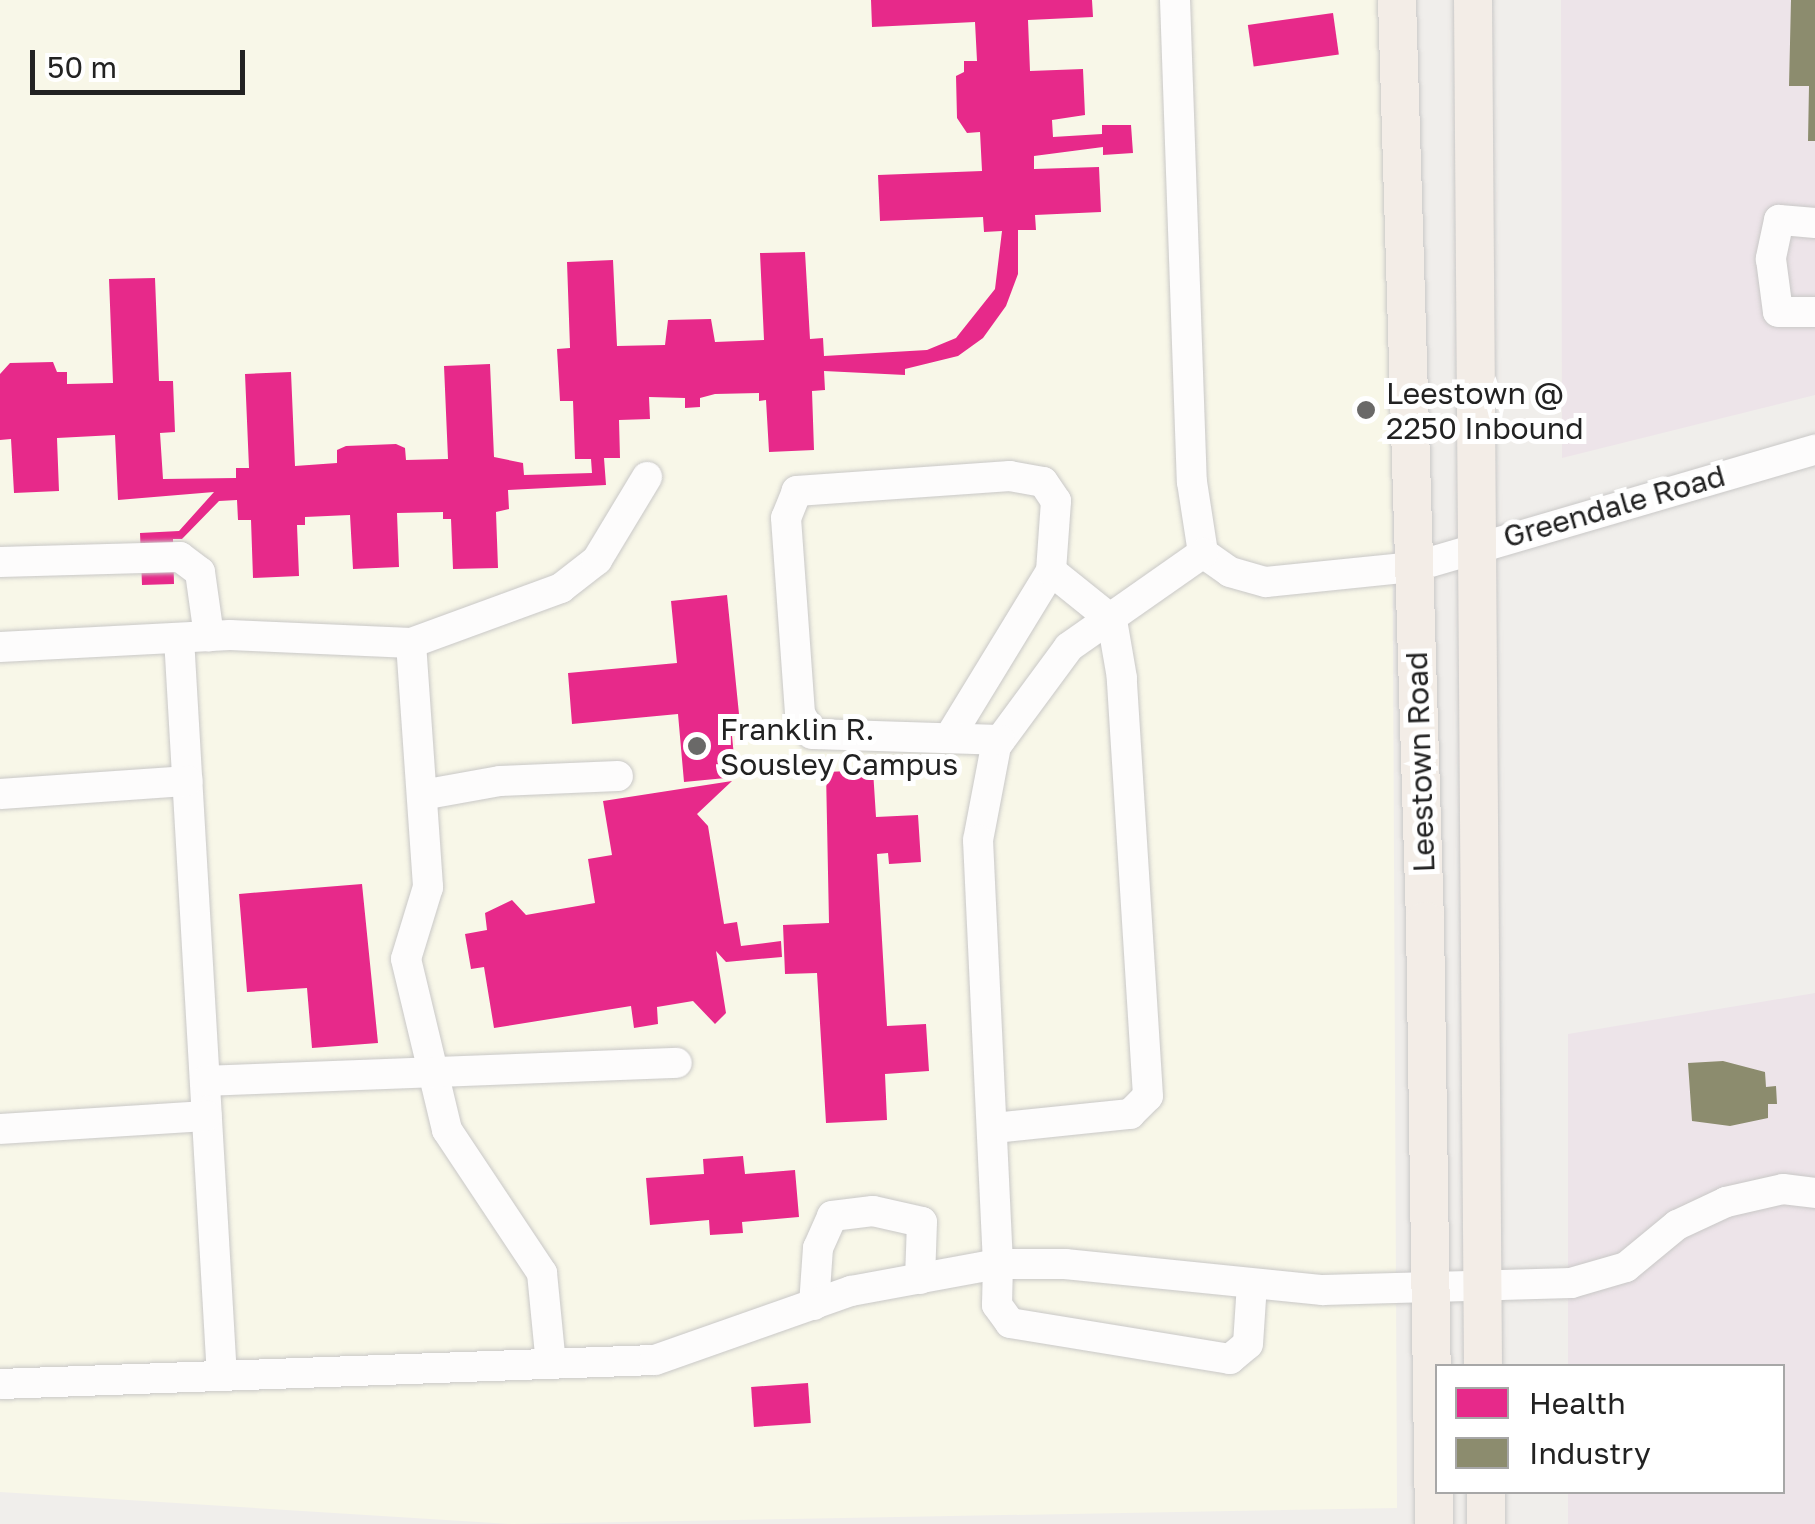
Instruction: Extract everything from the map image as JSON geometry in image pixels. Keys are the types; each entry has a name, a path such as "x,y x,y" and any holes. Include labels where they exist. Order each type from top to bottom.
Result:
{"main road":[{"name":"Leestown Road","path":"1398,0 1434,1524"},
{"name":"Leestown Road","path":"1473,0 1483,1364"},
{"path":"1486,1494 1486,1524"}],"street":[{"path":"1175,0 1192,482 1204,554 1069,647 1000,740 978,840 994,1128 998,1305 1010,1323 1218,1358 1241,1355 1248,1344 1252,1284"},
{"path":"1815,223 1779,220 1771,259 1778,312 1815,312"},
{"name":"Greendale Road","path":"1204,554 1230,572 1266,582 1414,567 1479,543 1815,450"},
{"path":"949,738 1051,571 1056,501 1043,482 1010,476 797,492 786,518 800,714 812,734 1000,740"},
{"path":"0,646 194,637 411,644 561,588 598,560 648,477"},
{"path":"0,562 180,557 200,572 188,781 222,1376"},
{"path":"994,1128 1130,1114 1148,1096 1122,678 1112,620 1051,571"},
{"path":"411,644 428,887 406,959 447,1130 542,1273 551,1364"},
{"path":"422,795 500,781 618,776"},
{"path":"0,794 188,781"},
{"path":"205,1081 677,1063"},
{"path":"0,1129 207,1116"},
{"path":"0,1384 655,1360 814,1305 920,1278 998,1264 1066,1264 1252,1284 1427,1290 1571,1283 1626,1267 1677,1224 1726,1202 1783,1188 1815,1194"},
{"path":"814,1305 818,1248 832,1216 873,1211 922,1222 920,1278"}],"shaded area":[{"name":"Franklin R. Sousley Campus","path":"0,0 1390,0 1397,1508 512,1524 0,1492"},
{"path":"1561,0 1815,0 1815,395 1562,458"},
{"path":"1815,993 1815,1524 1568,1524 1568,1494 1785,1494 1785,1364 1568,1364 1568,1034"}],"building: Health":[{"path":"871,0 1092,0 1093,17 1028,20 1030,71 1083,69 1085,115 1052,120 1053,137 1102,134 1102,125 1131,125 1133,153 1103,155 1103,147 1034,156 1034,169 1099,167 1101,212 1035,215 1036,230 1018,230 1018,274 1006,306 983,338 958,356 905,369 905,375 824,371 825,390 812,391 814,450 769,452 766,400 759,401 759,393 715,394 700,398 700,407 685,408 685,398 649,397 650,419 619,420 620,458 604,458 606,485 508,490 509,509 496,512 498,568 453,569 451,519 443,519 443,512 397,513 399,567 353,569 350,515 305,517 305,525 297,525 299,576 253,578 251,520 238,520 237,500 219,501 182,539 173,539 174,584 142,585 140,533 179,531 214,492 118,500 115,435 57,438 59,491 14,493 11,439 0,440 0,374 10,363 53,362 57,372 67,372 67,384 113,383 109,279 155,278 159,381 173,381 175,432 160,433 163,479 236,478 236,468 249,468 245,374 291,372 295,466 337,463 337,450 346,446 396,444 405,448 406,460 448,459 444,366 490,364 494,457 523,463 524,475 592,473 591,459 575,459 573,401 560,401 557,349 570,348 567,262 613,260 617,346 665,345 668,320 711,319 715,342 764,340 760,253 805,252 810,339 823,338 824,356 927,350 956,338 995,289 1002,231 984,232 983,217 880,221 878,175 982,171 980,132 967,133 957,118 956,76 964,72 964,61 977,61 975,22 872,27"},
{"path":"1333,13 1339,55 1254,67 1248,25"},
{"path":"727,595 739,714 730,715 736,777 684,782 678,714 572,724 568,673 677,663 671,601"},
{"path":"873,770 876,817 918,815 921,862 889,864 888,853 877,854 887,1026 926,1024 929,1071 885,1074 887,1120 826,1123 817,973 785,974 783,925 829,923 826,772"},
{"path":"732,781 697,814 708,826 724,924 737,922 741,946 781,941 782,957 726,962 716,951 726,1013 715,1024 693,1001 657,1007 658,1024 634,1028 631,1006 494,1028 484,967 471,969 465,934 487,930 485,913 512,900 526,915 595,903 588,859 612,855 603,801"},
{"path":"362,884 378,1043 312,1048 307,988 247,992 239,894"},
{"path":"743,1156 745,1174 795,1170 799,1217 742,1222 743,1233 710,1235 709,1220 650,1225 646,1178 704,1174 703,1159"},
{"path":"808,1383 811,1423 754,1427 751,1387"}],"building: Industry":[{"path":"1791,0 1815,0 1815,141 1808,141 1809,86 1789,86"},
{"path":"1723,1061 1765,1072 1766,1087 1776,1086 1777,1104 1768,1104 1768,1118 1730,1126 1692,1121 1688,1063"}],"place":[{"name":"Leestown @ 2250 Inbound","path":"1366,410"},
{"name":"Franklin R. Sousley Campus","path":"697,746"}]}
